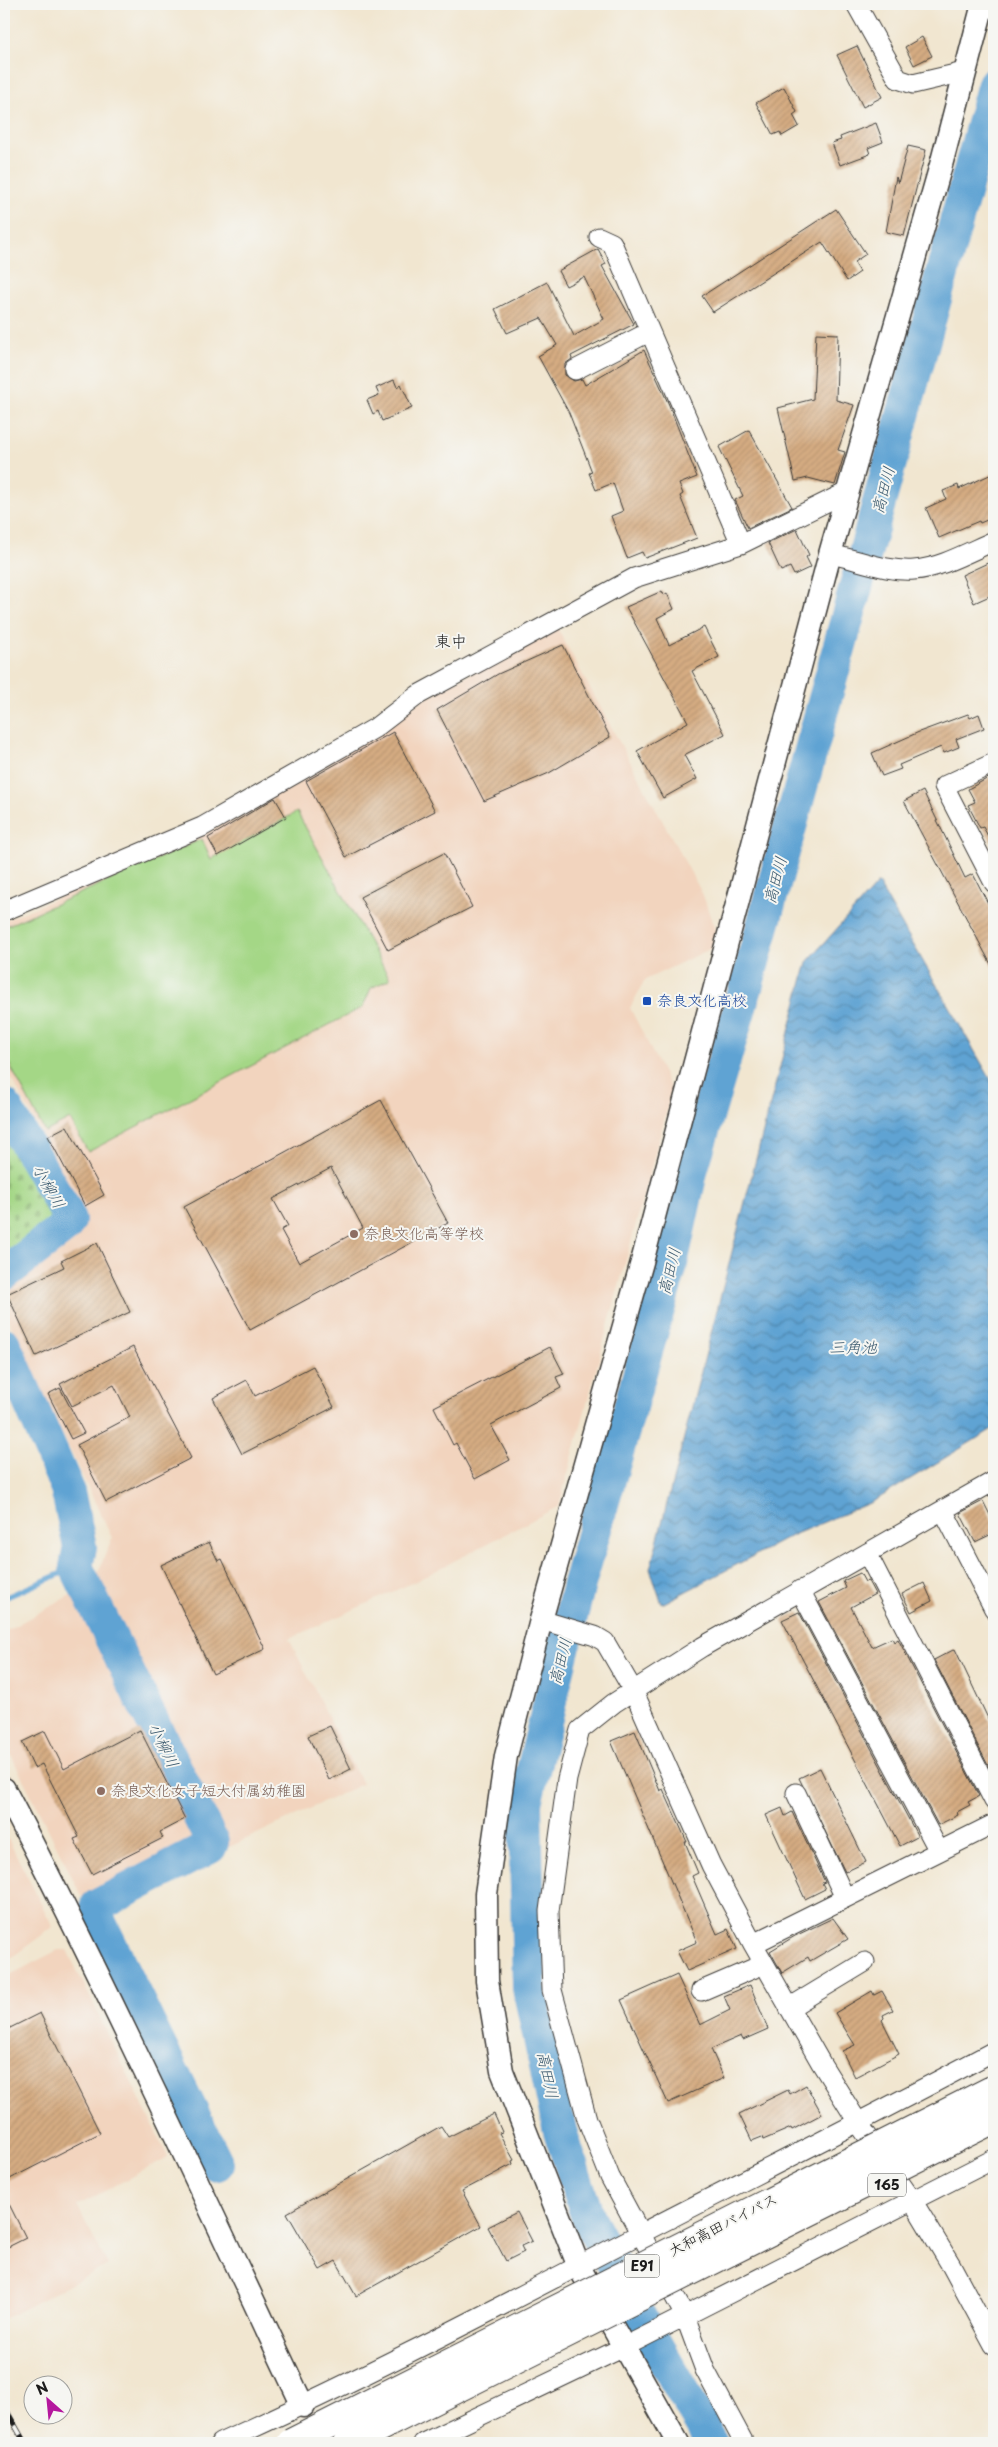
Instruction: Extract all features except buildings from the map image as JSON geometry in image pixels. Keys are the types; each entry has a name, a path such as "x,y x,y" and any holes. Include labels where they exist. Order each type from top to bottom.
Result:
{"highway":[{"name":"165","path":"861,2155 994,2076"},
{"name":"大和高田バイパス","path":"290,2443 994,2089"},
{"name":"大和高田バイパス","path":"348,2443 777,2230 994,2119"},
{"name":"165","path":"777,2230 879,2189 994,2133"}],"street":[{"path":"856,4 898,79 914,84 964,72"},
{"path":"678,2443 584,2264 502,2071 487,1981 486,1894 506,1756 548,1622 642,1262 839,555 849,491 941,165 983,4"},
{"path":"599,237 612,243 648,332 741,544"},
{"path":"576,370 648,332"},
{"path":"4,911 202,827 375,728 418,695 634,578 741,544 849,491"},
{"path":"839,555 892,569 915,570 938,564 994,541"},
{"path":"994,763 944,786 994,883"},
{"path":"744,2443 705,2370 681,2318 635,2236 585,2110 552,1990 550,1911 567,1779 580,1730 614,1703 702,1647 994,1481"},
{"path":"944,1510 994,1609"},
{"path":"867,1553 994,1801"},
{"path":"800,1590 939,1851"},
{"path":"548,1622 595,1636 605,1642 634,1692 711,1865 764,1964 859,2124 912,2200 951,2265 994,2345"},
{"path":"4,1789 65,1905 322,2443"},
{"path":"796,1793 845,1898"},
{"path":"753,1944 994,1824"},
{"path":"789,2008 865,1962"},
{"path":"701,1991 764,1964"},
{"path":"220,2443 303,2406 584,2264 635,2236 859,2124 994,2051"},
{"path":"423,2443 627,2345 994,2159"},
{"path":"242,2443 303,2406"}],"shaded area":[{"name":"奈良文化高等学校","path":"556,626 703,895 718,939 714,947 645,980 630,1008 672,1091 559,1506 416,1581 289,1639 362,1784 225,1849 95,1580 112,1538 4,1311 4,1282 69,1242 81,1227 82,1210 4,1064 4,921 206,833 431,695"},
{"name":"奈良文化女子短大付属幼稚園","path":"74,1593 199,1841 84,1901 4,1741 4,1632"},
{"path":"4,1831 53,1927 4,1963"},
{"path":"58,1950 67,1950 168,2157 77,2206 108,2265 4,2319 4,1978"}],"green space":[{"path":"297,812 390,979 371,988 363,1007 88,1152 70,1119 45,1132 4,1054 4,927 202,839 211,859"},
{"path":"13,1135 62,1217 57,1226 4,1265 4,1140"}],"water":[{"name":"三角池","path":"878,883 994,1085 994,1428 874,1501 793,1535 662,1604 650,1569 807,962"}],"waterway":[{"name":"高田川","path":"712,2443 653,2340 588,2218 560,2131 529,1988 525,1803 579,1584 670,1268 692,1167 746,987 994,84"},
{"name":"小柳川","path":"4,1105 66,1212 69,1221 65,1227 4,1274"},
{"name":"小柳川","path":"4,1344 67,1488 80,1547 76,1567 212,1842 210,1847 97,1906 95,1913 217,2164"},
{"path":"4,1598 76,1567"}],"railway":[{"path":"4,2406 25,2443"}],"place":[{"name":"奈良文化高校","path":"647,1001"},
{"name":"奈良文化高等学校","path":"354,1234"},
{"name":"奈良文化女子短大付属幼稚園","path":"101,1791"}],"district":[{"name":"東中","path":"451,641"}]}
